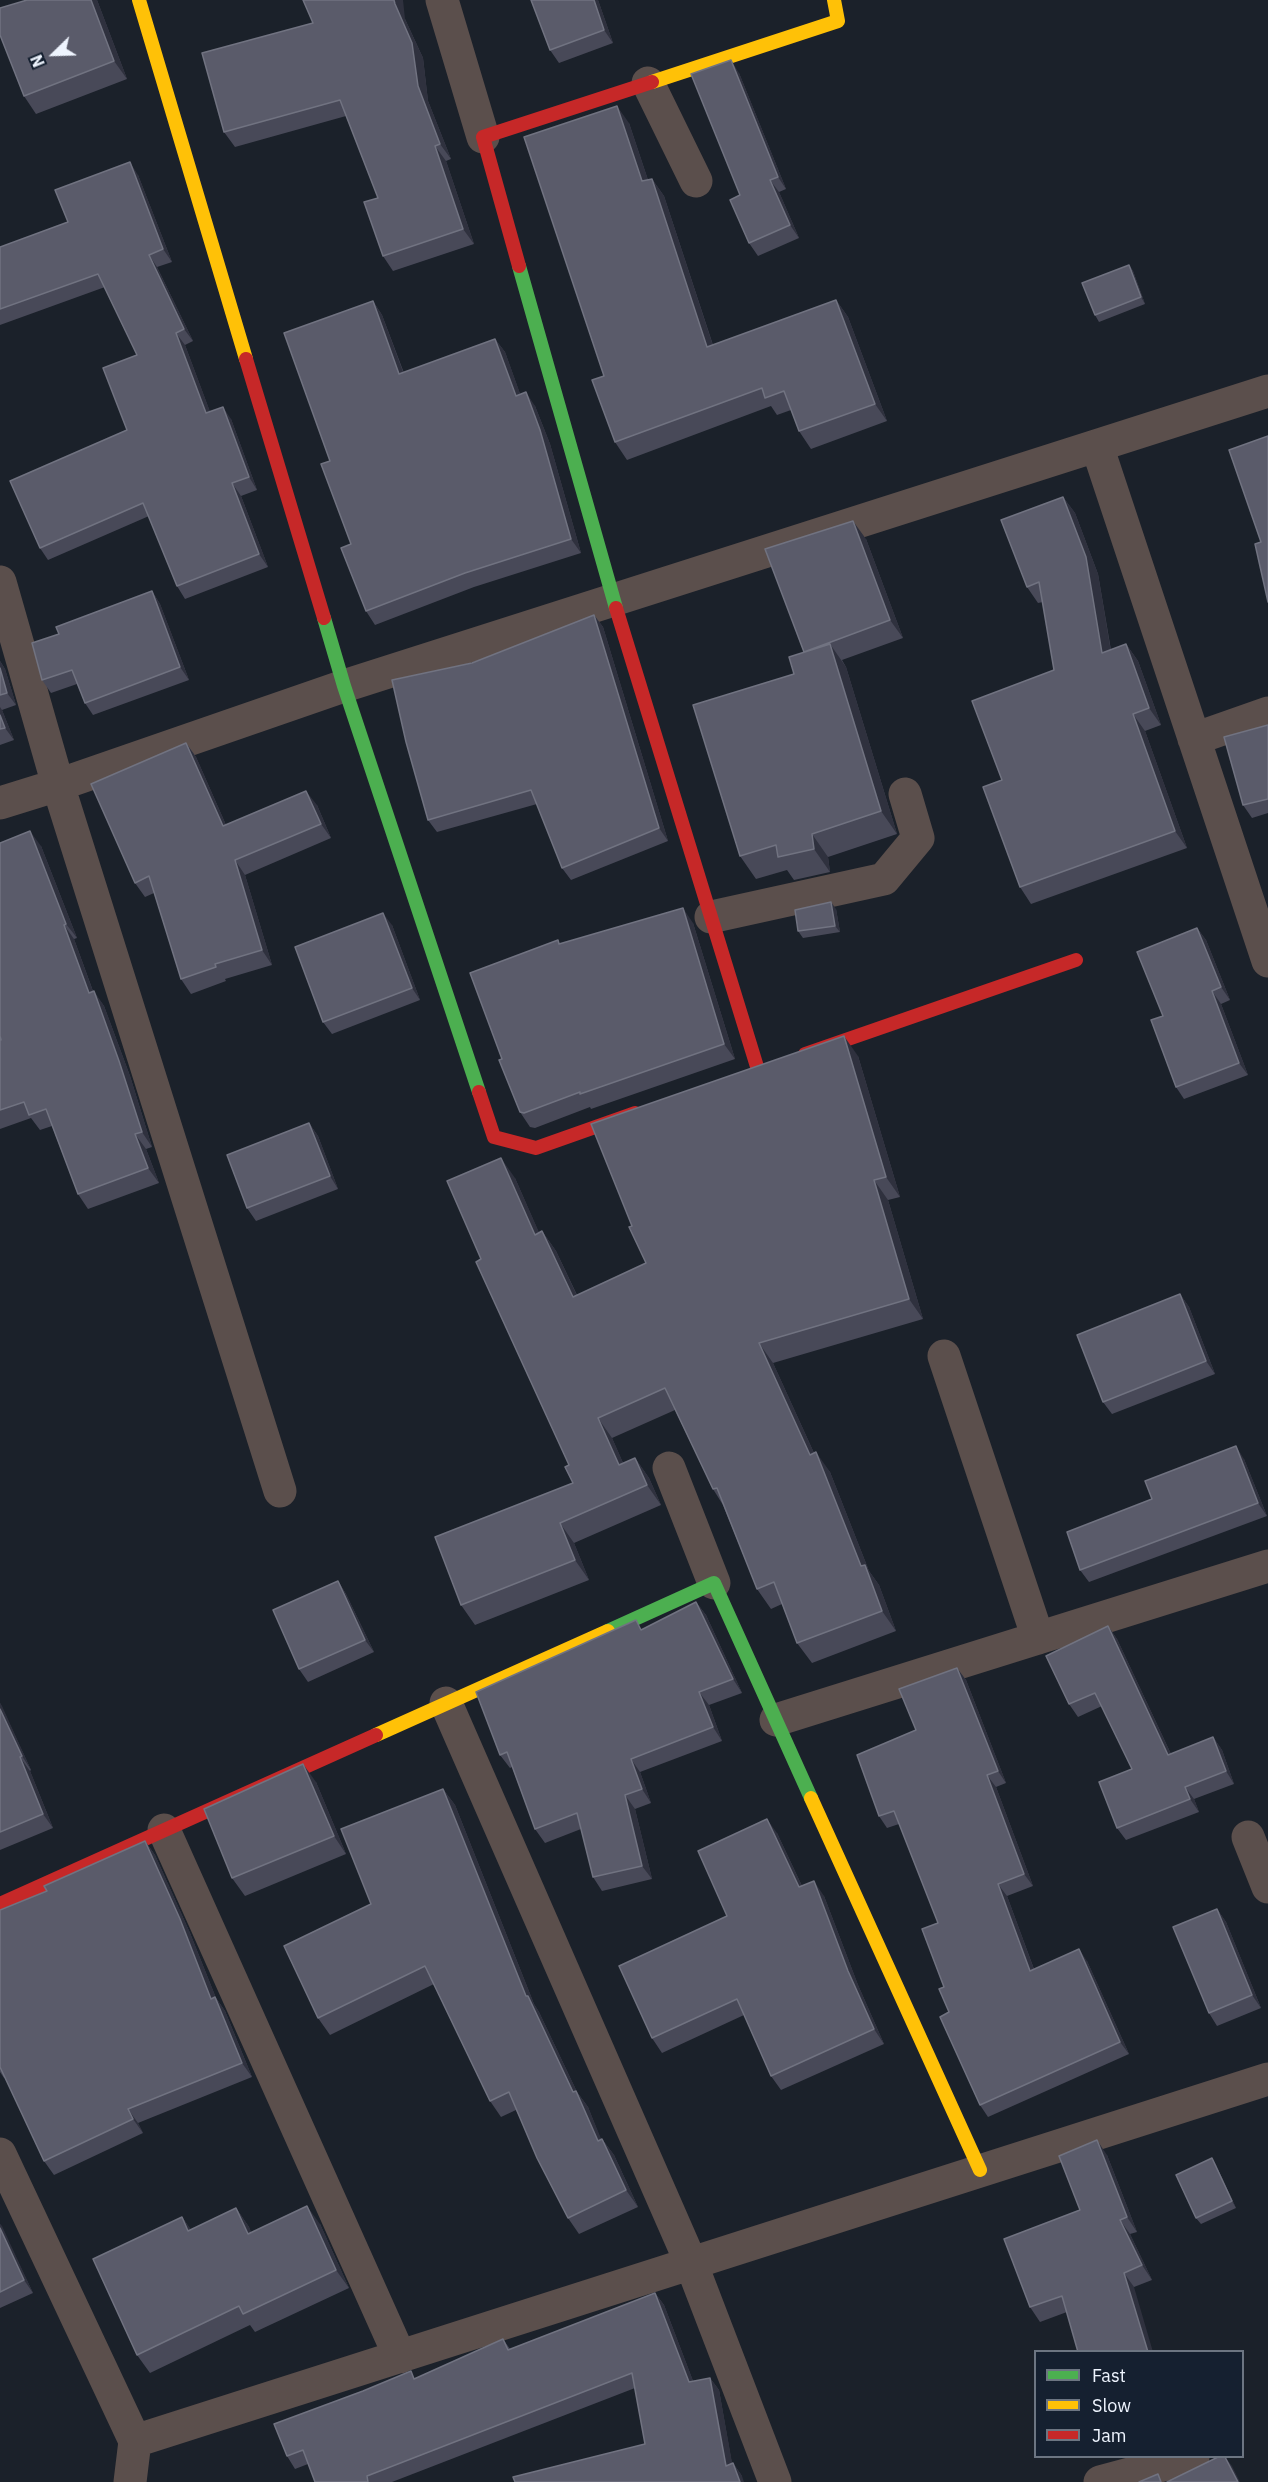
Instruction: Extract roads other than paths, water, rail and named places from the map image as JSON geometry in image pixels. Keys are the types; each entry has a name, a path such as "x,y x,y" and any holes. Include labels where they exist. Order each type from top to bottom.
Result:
{"street":[{"path":"139,0 344,686 494,1137 536,1148 647,1109"},
{"path":"442,0 483,136 614,601 758,1070"},
{"path":"483,136 838,21 834,0"},
{"path":"648,83 696,181"},
{"path":"0,802 58,785 344,686 1268,391"},
{"path":"1097,446 1268,961"},
{"path":"0,582 58,785 280,1491"},
{"path":"1194,739 1268,713"},
{"path":"711,917 884,879 918,838 905,794"},
{"path":"792,1059 1076,960"},
{"path":"944,1356 1038,1638"},
{"path":"669,1468 714,1583 980,2170"},
{"path":"776,1720 1268,1566"},
{"path":"0,1904 714,1583"},
{"path":"446,1703 691,2263 776,2482"},
{"path":"164,1830 400,2357"},
{"path":"1248,1837 1268,1887"},
{"path":"135,2441 1268,2079"},
{"path":"0,2154 135,2441 130,2482"},
{"path":"1100,2482 1189,2458"}]}
